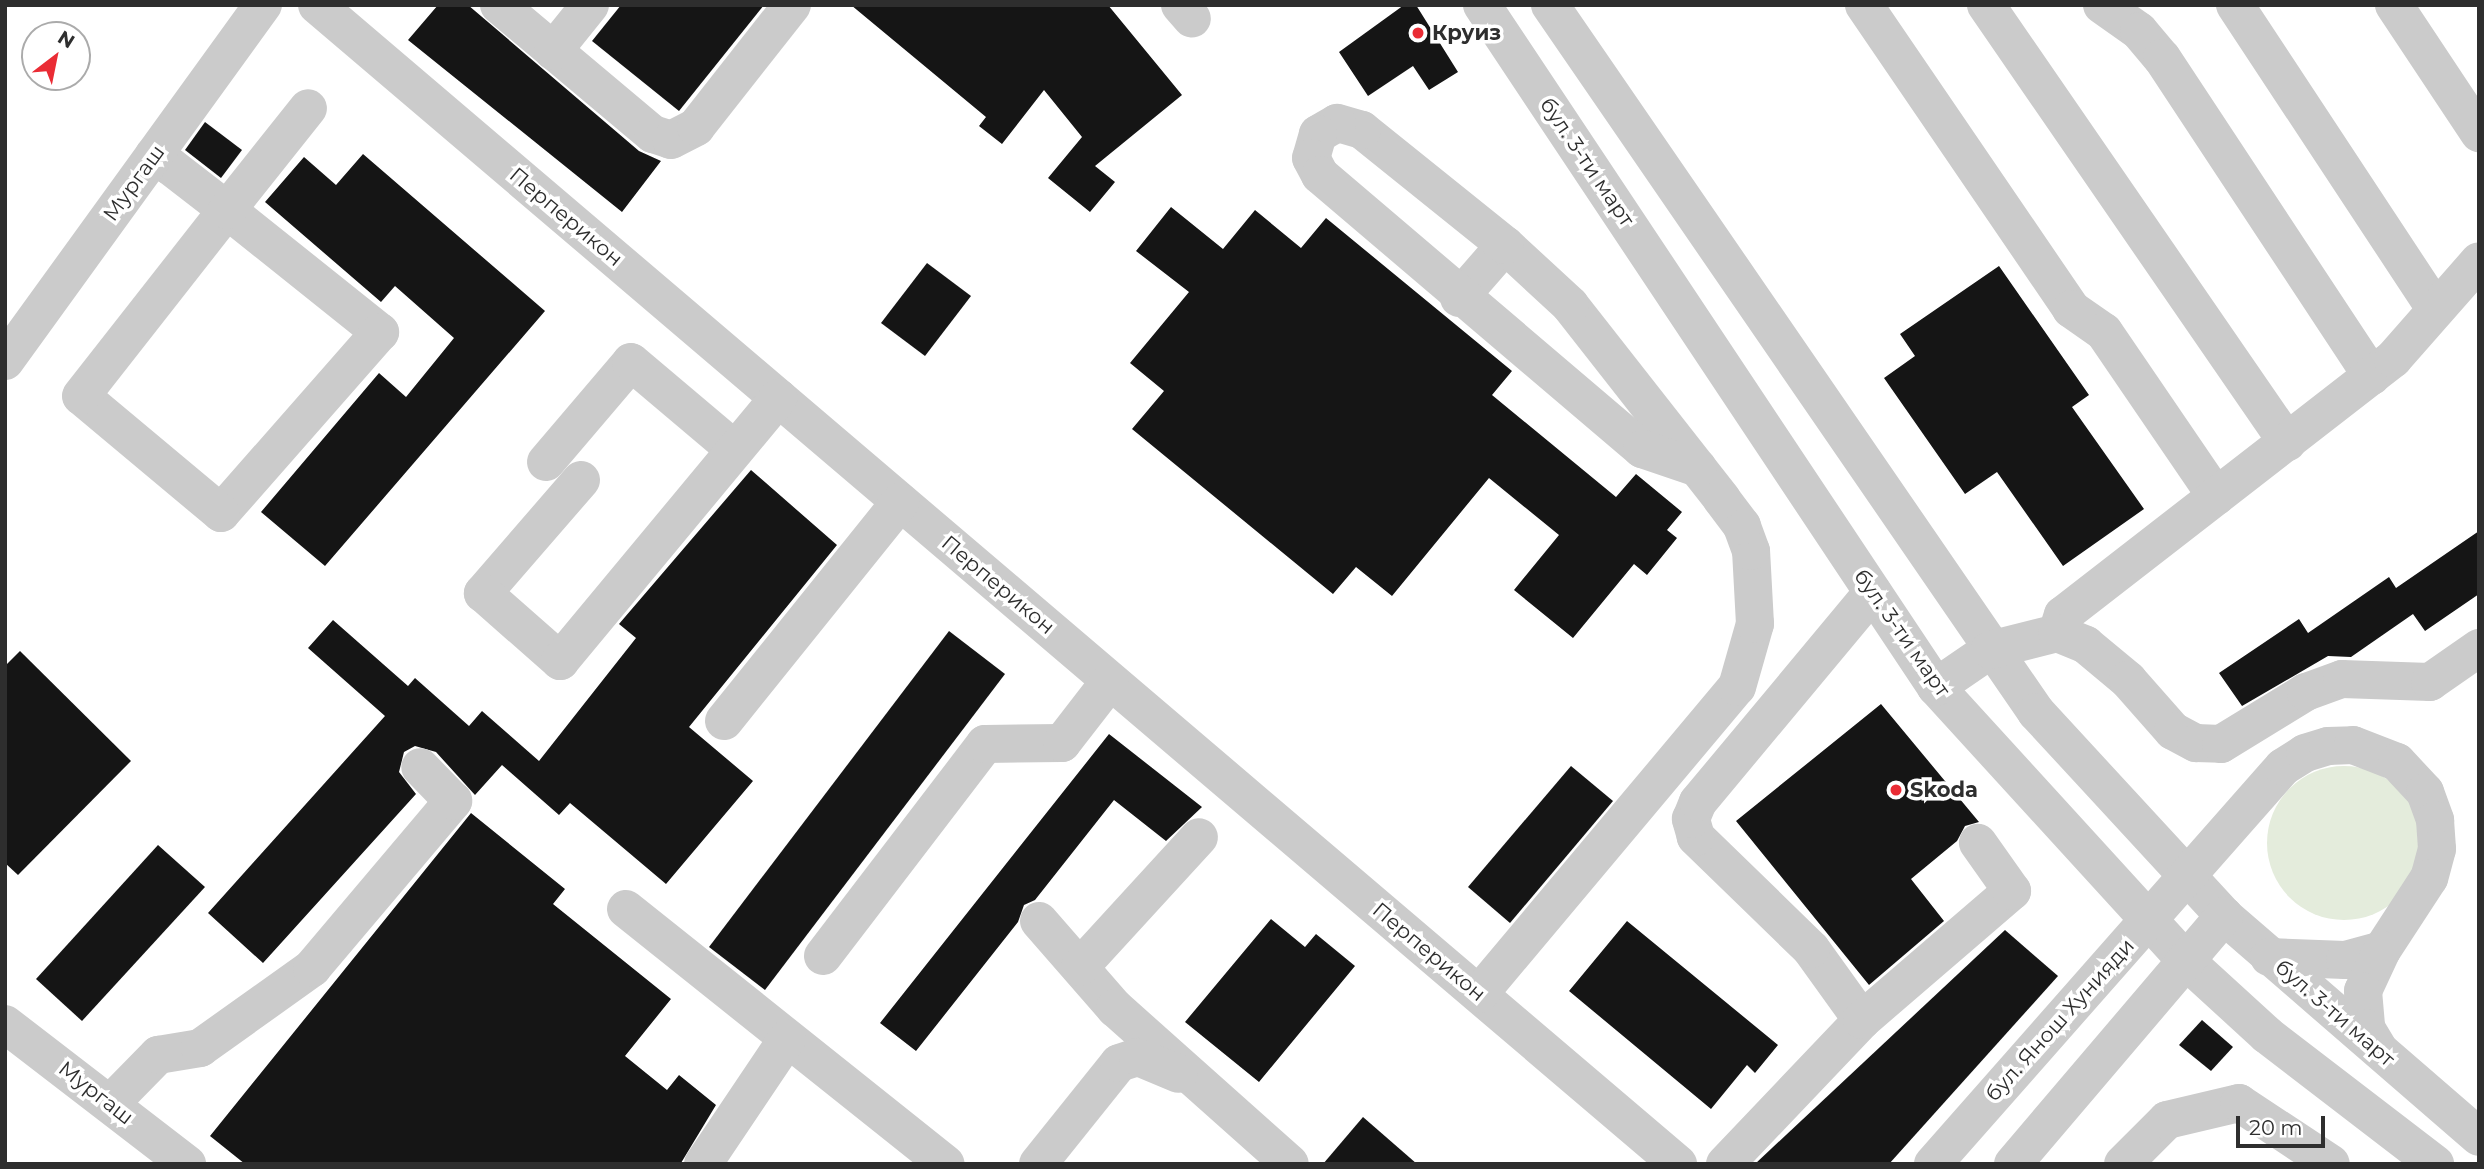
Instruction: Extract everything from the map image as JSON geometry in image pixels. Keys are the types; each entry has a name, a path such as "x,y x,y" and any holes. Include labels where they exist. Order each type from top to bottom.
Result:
{"street":[{"name":"Мургаш","path":"5,361 263,5"},
{"name":"Перперикон","path":"317,5 1678,1164"},
{"path":"499,5 653,134 681,138 696,127 792,5"},
{"path":"553,51 590,5"},
{"name":"бул. 3-ти март","path":"1482,5 1936,687 2185,960 2267,1035 2435,1164"},
{"name":"бул. 3-ти март","path":"1550,5 1990,650 2036,712 2224,916 2479,1138"},
{"path":"1864,5 2071,309 2105,332 2216,496"},
{"path":"1986,5 2287,442"},
{"path":"2102,5 2139,31 2162,58 2372,376"},
{"path":"2235,5 2437,310"},
{"path":"2394,5 2479,133"},
{"path":"154,155 227,210 380,332 221,513 81,397 227,210 308,108"},
{"path":"1479,994 1737,687 1755,624 1751,551 1742,526 1698,468 1570,305 1505,245 1354,125 1337,123 1318,134 1311,158 1320,175 1459,298 1642,450 1698,468"},
{"path":"1459,298 1505,245"},
{"path":"2057,633 2063,615 2393,359 2479,261"},
{"path":"546,462 631,362 735,450"},
{"path":"581,480 483,593 560,661 778,398"},
{"path":"724,721 901,502"},
{"path":"1862,1020 1811,949 1696,837 1691,819 1698,802 1873,592"},
{"path":"1936,687 1990,650 2057,633 2087,645 2128,680 2174,731 2196,743 2221,744 2306,692 2342,679 2430,682 2479,649"},
{"path":"823,956 985,744 1062,743 1110,681"},
{"path":"2188,877 2283,767 2305,753 2328,746 2376,751 2397,762 2425,792 2435,820 2437,849 2429,878 2382,950 2363,991 2361,1010 2366,1028 2382,1054"},
{"path":"110,1104 158,1055 200,1048 312,968 453,801 419,767"},
{"path":"1080,967 1199,837"},
{"path":"1725,1164 1862,1020 2012,891 1978,844"},
{"name":"бул. Янош Хунияди","path":"1933,1164 2188,877"},
{"path":"626,909 946,1164"},
{"path":"2012,1164 2224,916"},
{"path":"1039,921 1115,1008 1199,1083 1280,1161"},
{"path":"2269,957 2345,960 2382,950"},
{"name":"Мургаш","path":"5,1024 110,1104 177,1161"},
{"path":"703,1164 787,1039"},
{"path":"1038,1164 1119,1063 1138,1057 1199,1083"},
{"path":"2123,1164 2167,1119 2239,1103 2331,1164"}],"green space":[{"path":"2344,766 2373,772 2398,789 2415,814 2421,843 2415,872 2398,897 2373,914 2344,920 2315,914 2290,897 2273,872 2267,843 2273,814 2290,789 2315,772"}],"building":[{"path":"438,5 468,5 639,151 661,161 622,212 408,40"},
{"path":"621,5 764,5 679,111 592,41"},
{"path":"851,5 1108,5 1182,95 1095,166 1115,182 1090,212 1048,178 1082,137 1044,90 1002,144 979,126 986,117"},
{"path":"1404,5 1416,5 1458,72 1429,90 1413,66 1368,96 1339,52"},
{"path":"205,122 242,150 221,178 185,150"},
{"path":"363,154 545,311 325,566 261,512 379,373 406,397 454,338 395,286 381,302 265,202 304,157 336,185"},
{"path":"1171,207 1223,249 1255,210 1301,248 1326,218 1512,371 1492,395 1616,497 1636,474 1682,512 1667,530 1677,538 1647,575 1634,564 1573,638 1514,590 1559,535 1489,478 1392,596 1356,567 1333,594 1132,429 1164,391 1130,363 1189,292 1136,251"},
{"path":"927,263 971,296 925,356 881,323"},
{"path":"1999,266 2089,395 2072,407 2144,509 2063,566 1997,472 1965,494 1884,378 1915,356 1900,334"},
{"path":"751,470 837,545 689,727 753,781 666,884 570,803 559,815 502,765 475,795 436,752 415,746 404,752 399,772 416,794 263,963 208,913 385,716 308,648 333,620 408,686 415,678 469,726 482,711 539,761 636,638 619,624"},
{"path":"2479,531 2479,594 2425,631 2413,614 2351,657 2328,656 2242,706 2219,673 2299,619 2308,633 2389,577 2396,588"},
{"path":"949,631 1005,674 765,990 709,947"},
{"path":"20,651 131,761 18,875 5,863 5,666"},
{"path":"1881,704 1979,822 1965,826 1957,841 1911,879 1944,921 1869,985 1736,821"},
{"path":"1109,734 1202,807 1166,841 1114,800 1035,900 1024,905 1018,922 916,1051 880,1023"},
{"path":"1571,766 1613,801 1510,923 1468,887"},
{"path":"471,813 565,889 553,904 671,999 625,1056 667,1090 679,1075 716,1105 681,1163 245,1164 210,1136"},
{"path":"158,845 205,887 82,1021 36,979"},
{"path":"1271,919 1305,947 1316,934 1355,966 1259,1082 1185,1022"},
{"path":"1627,921 1778,1045 1755,1073 1747,1065 1711,1109 1569,991"},
{"path":"2005,930 2058,976 1889,1164 1755,1164"},
{"path":"2202,1020 2233,1047 2211,1071 2179,1045"},
{"path":"1363,1117 1417,1164 1323,1164"}],"place":[{"name":"Круиз","path":"1418,33"},
{"name":"Skoda","path":"1896,790"}]}
